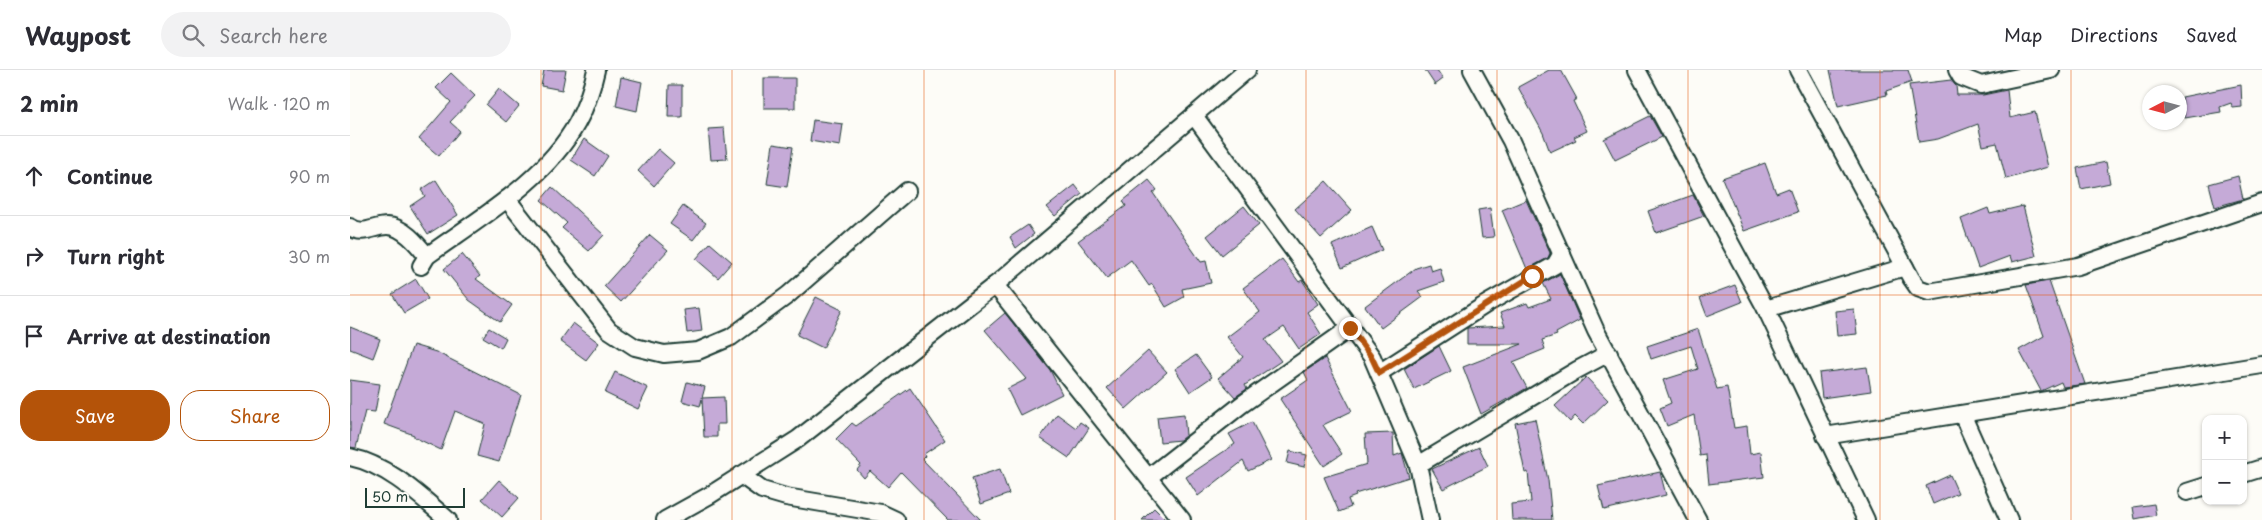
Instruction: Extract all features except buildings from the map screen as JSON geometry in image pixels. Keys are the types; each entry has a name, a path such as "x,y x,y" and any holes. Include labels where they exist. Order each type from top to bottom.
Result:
{"street":[{"path":"350,227 359,232 387,226 396,227 417,244 424,261 507,199 538,172 576,124 591,89 596,70"},
{"path":"664,520 741,475 798,438 995,285 1248,70"},
{"path":"1472,70 1512,141 1596,331 1698,520"},
{"path":"1637,70 1766,309 1866,520"},
{"path":"1798,70 1918,288 1929,292 2069,268 2262,203"},
{"path":"1957,70 1961,77 1981,85 2051,70"},
{"path":"1194,117 1372,358 1418,465 1430,520"},
{"path":"507,199 609,330 636,347 664,354 698,351 731,337 788,295 907,191"},
{"path":"1379,373 1488,303 1555,264 1562,253"},
{"path":"1766,309 1906,267"},
{"path":"995,285 1182,520"},
{"path":"1149,477 1241,405 1350,328"},
{"path":"1418,465 1577,370 1609,353"},
{"path":"1825,436 2262,364"},
{"path":"1962,414 2009,520"},
{"path":"350,457 366,460 410,488 437,517"},
{"path":"2247,473 2262,468"},
{"path":"741,475 762,490 881,513 896,520"},
{"path":"2187,492 2202,487"}],"route":[{"path":"1350,328 1372,358 1379,373 1406,354 1532,276"}]}
